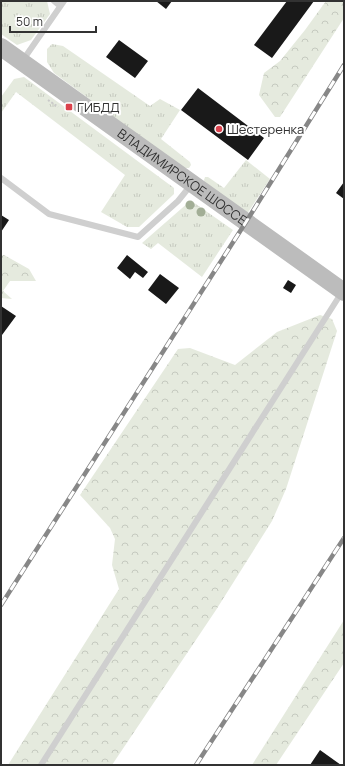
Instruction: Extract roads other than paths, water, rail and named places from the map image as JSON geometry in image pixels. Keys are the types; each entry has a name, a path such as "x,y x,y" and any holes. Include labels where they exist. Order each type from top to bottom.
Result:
{"main road":[{"name":"ВЛАДИМИРСКОЕ ШОССЕ","path":"1,47 344,291"}],"lane":[{"path":"22,62 62,3 54,1"},
{"path":"1,178 49,214 138,237 178,201 192,183"},
{"path":"41,765 344,291"}],"railway":[{"path":"1,605 246,222 344,65"},
{"path":"196,765 344,538"}],"place":[{"name":"ГИБДД","path":"69,107"},
{"name":"Шестеренка","path":"219,129"}]}
